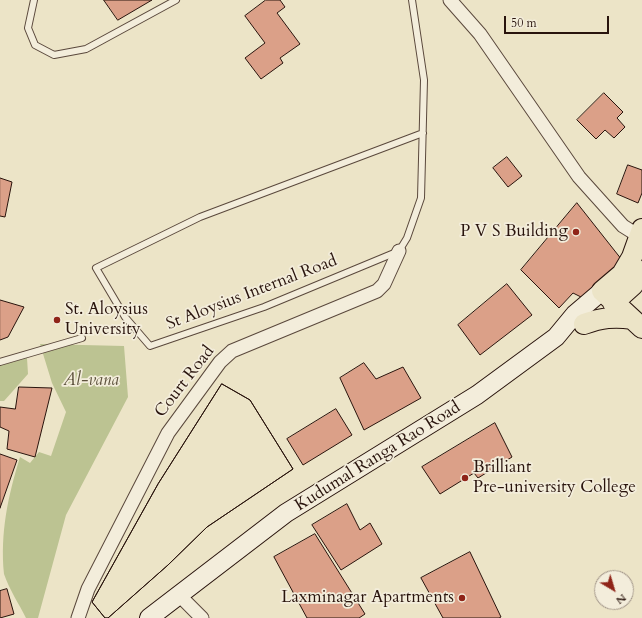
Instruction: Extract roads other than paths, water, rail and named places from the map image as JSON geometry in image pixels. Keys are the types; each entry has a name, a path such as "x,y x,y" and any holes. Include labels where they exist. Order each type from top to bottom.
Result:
{"main road":[{"path":"584,324 608,297 635,281 632,257 641,233"},
{"path":"608,297 637,323"},
{"name":"Kudumal Ranga Rao Road","path":"149,618 286,513 477,395 556,337 575,314 608,297"},
{"path":"556,337 584,324 604,318 618,316 637,323"}],"street":[{"path":"450,0 480,34 579,177 623,226 641,233"},
{"name":"Court Road","path":"78,618 88,589 168,433 220,362 232,351 377,291 384,284 399,251"},
{"path":"179,595 202,618"}],"lane":[{"path":"34,0 28,28 35,46 54,56 86,49 176,0"},
{"path":"399,251 407,238 421,198 424,80 412,0"},
{"name":"St Aloysius Internal Road","path":"399,251 264,307 150,346 125,317 96,268 200,217 423,133"},
{"path":"0,362 82,338"}],"place":[{"name":"P V S Building","path":"576,232"},
{"name":"St. Aloysius University","path":"57,320"},
{"name":"Brilliant Pre-university College","path":"465,478"},
{"name":"Laxminagar Apartments","path":"462,598"}],"park label":[{"name":"Al-vana","path":"91,381"}]}
